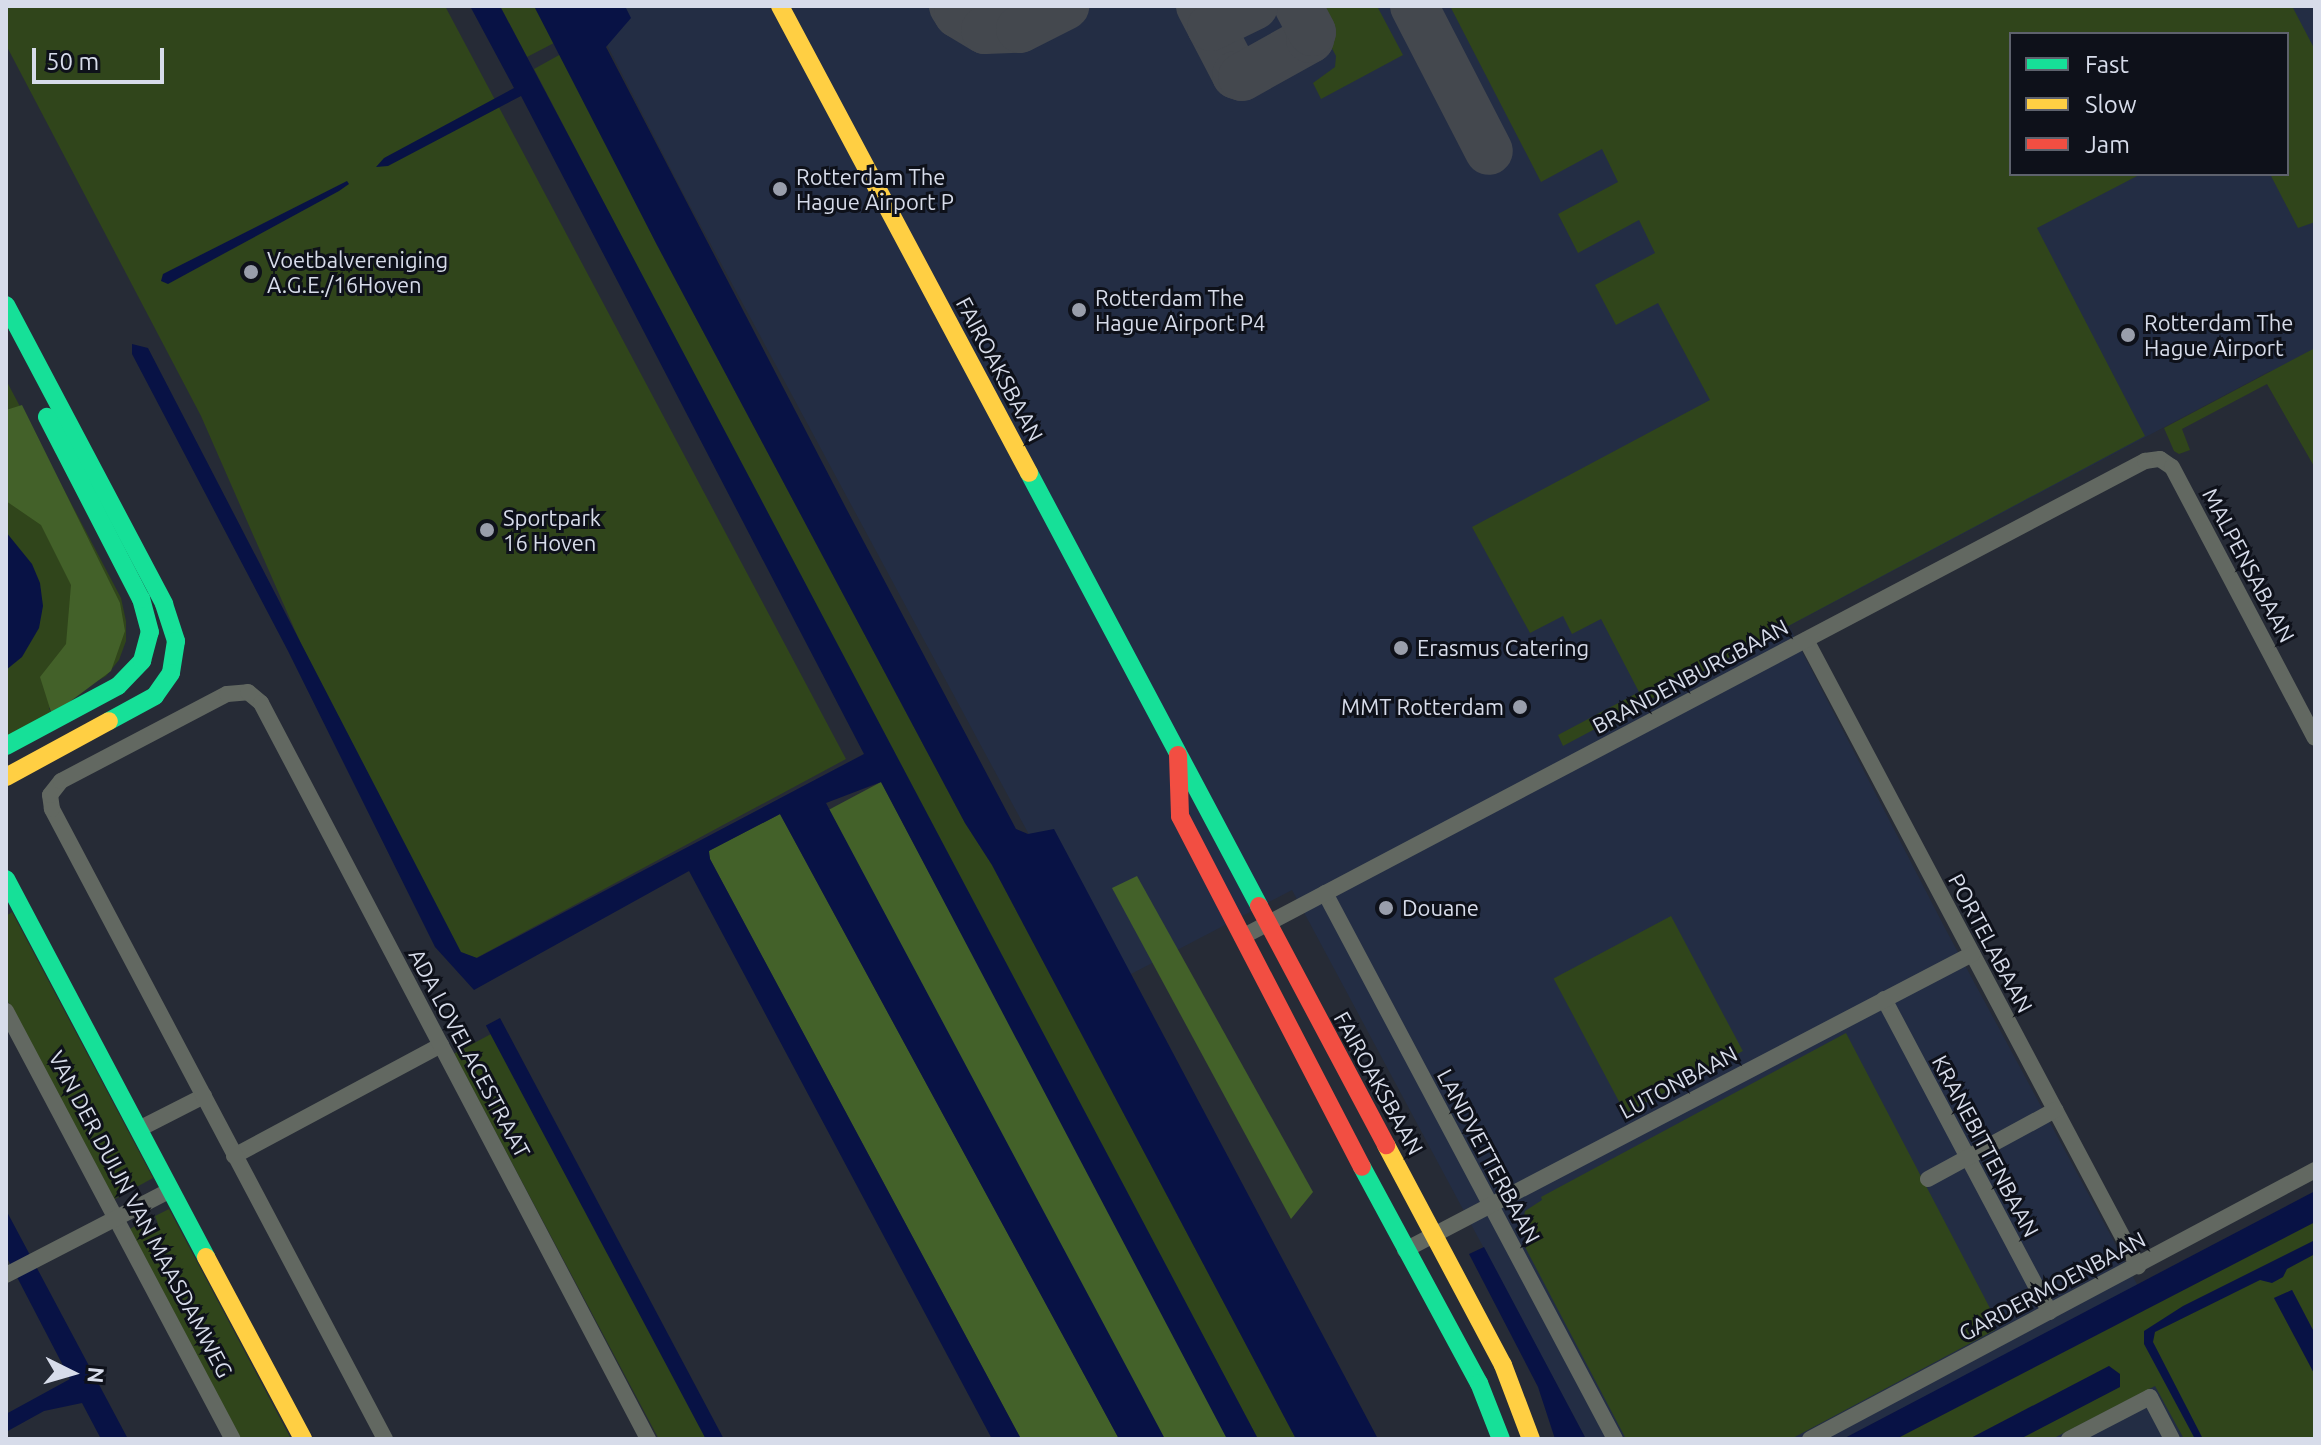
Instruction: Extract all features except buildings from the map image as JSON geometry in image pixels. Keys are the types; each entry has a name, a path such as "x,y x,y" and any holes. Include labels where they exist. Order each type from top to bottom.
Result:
{"main road":[{"name":"FAIROAKSBAAN","path":"780,6 1503,1365 1531,1439"},
{"path":"6,305 164,604 176,641 171,673 155,696 6,777"},
{"path":"6,341 141,599 150,632 142,661 126,680 6,746"},
{"name":"FAIROAKSBAAN","path":"1178,753 1180,816 1405,1250 1479,1383 1501,1439"},
{"name":"VAN DER DUIJN VAN MAASDAMWEG","path":"9,891 303,1439"}],"street":[{"name":"BRANDENBURGBAAN","path":"1242,937 2145,461 2160,459"},
{"name":"MALPENSABAAN","path":"2160,459 2172,467 2315,738"},
{"name":"PORTELABAAN","path":"1806,640 2138,1266"},
{"name":"ADA LOVELACESTRAAT","path":"204,1096 52,809 50,795 61,781 227,694 248,692 261,703 648,1439"},
{"name":"LANDVETTERBAAN","path":"1325,893 1615,1439"},
{"name":"LUTONBAAN","path":"1405,1250 1972,954"},
{"name":"KRANEBITTENBAAN","path":"1884,999 2050,1312"},
{"name":"VAN DER DUIJN VAN MAASDAMWEG","path":"6,1011 233,1439"},
{"path":"234,1156 441,1045"},
{"path":"204,1096 385,1439"},
{"name":"VAN DER DUIJN VAN MAASDAMWEG","path":"139,1129 204,1096"},
{"path":"1928,1179 2055,1110"},
{"name":"GARDERMOENBAAN","path":"1810,1439 2315,1170"},
{"path":"6,1275 171,1190"},
{"path":"2069,1439 2150,1397 2172,1439"}],"shaded area":[{"path":"470,6 500,6 1258,1439 1227,1439 881,782 826,803 1165,1439 1119,1439 780,814 709,851 710,859 1021,1439 992,1439 689,871 474,990 435,947 288,651 132,354 132,344 148,348 461,952 477,958 864,754 521,96 388,166 376,167 384,158 514,88"},
{"path":"534,6 625,6 631,18 606,47 847,510 1016,829 1028,834 1054,829 1378,1439 1296,1439 992,865 965,823 657,245"},
{"name":"Rotterdam The Hague Airport","path":"587,6 2315,6 2315,455 2270,371 1789,626 1946,930 2138,1286 1843,1439 1586,1439 1292,890 1110,985 682,191"},
{"path":"347,181 349,184 339,191 168,284 161,281 163,274"},
{"path":"6,532 32,564 40,583 43,606 39,628 22,657 6,670"},
{"path":"500,1018 724,1439 706,1439 486,1026"},
{"path":"2315,1191 2315,1222 1896,1439 1843,1439"},
{"path":"6,1210 128,1439 101,1439 82,1403 44,1411 6,1432 6,1414 70,1379 6,1256"},
{"path":"2315,1240 2315,1254 2287,1269 2283,1277 2272,1283 2260,1280 2155,1332 2153,1342 2203,1439 2195,1439 2144,1344 2144,1331 2183,1306"},
{"path":"1484,1247 1586,1439 1555,1439 1538,1387 1469,1254"},
{"path":"2292,1290 2315,1334 2315,1375 2274,1298"},
{"path":"2109,1366 2120,1374 2120,1387 2020,1439 1969,1439"},
{"path":"2149,1372 2184,1439 2020,1439"}],"green space":[{"name":"Sportpark 16 Hoven","path":"6,6 445,6 846,759 476,958 460,952 301,644 201,416 6,45"},
{"path":"500,6 534,6 554,43 527,57"},
{"path":"1310,6 1377,6 1403,55 1321,99 1313,83 1335,67 1336,56"},
{"path":"1450,6 2292,6 2315,50 2315,222 2298,228 2271,176 2289,176 2289,32 2009,32 2009,176 2137,176 2037,228 2145,436 1563,746 1558,735 1639,692 1601,619 1572,634 1563,616 1530,633 1472,527 1710,400 1658,303 1616,325 1595,285 1655,253 1639,220 1578,253 1558,214 1618,182 1602,149 1541,182"},
{"path":"561,54 657,245 965,823 992,865 1296,1439 1258,1439 880,731 534,69"},
{"path":"2315,348 2315,468 2267,384 2182,429 2190,450 2179,454 2174,451 2164,428"},
{"path":"6,380 121,598 126,641 119,660 106,676 49,708 52,715 6,738"},
{"path":"22,405 120,603 125,631 111,671 52,715 40,677 66,644 71,585 41,525 6,501 6,410"},
{"path":"881,782 1230,1438 1164,1439 829,810"},
{"path":"780,814 1119,1439 1021,1439 710,859 708,851"},
{"path":"1137,876 1313,1192 1291,1219 1112,888"},
{"path":"12,912 153,1178 113,1200 6,998 6,916"},
{"path":"1671,916 1743,1051 1625,1114 1554,978"},
{"path":"1846,1033 1992,1312 1986,1316 1995,1330 1791,1439 1626,1439 1524,1245 1528,1241 1521,1230 1525,1211 1542,1200 1541,1197"},
{"path":"491,1034 706,1439 659,1439 454,1054"},
{"path":"169,1209 291,1439 239,1439 128,1230 144,1221 148,1228 158,1224 155,1216"},
{"path":"2315,1222 2315,1334 2292,1290 2274,1298 2315,1375 2315,1439 2184,1439 2155,1386 2052,1439 2020,1439 2119,1387 2109,1366 1969,1439 1896,1439"}],"taxiway":[{"path":"953,6 958,14 985,30 1020,29 1065,6"},
{"path":"1200,6 1236,75 1242,77 1310,39 1312,32 1298,6"},
{"path":"1211,27 1254,6"},
{"path":"1414,6 1489,151"}],"traffic: fast":[{"path":"6,305 164,604 176,641 171,673 155,696 109,721"},
{"path":"6,746 118,686 142,661 150,632 141,599 47,417"},
{"path":"1029,473 1259,906"},
{"path":"6,879 206,1257"},
{"path":"1362,1167 1479,1383 1501,1439"}],"traffic: slow":[{"path":"780,6 1029,473"},
{"path":"6,777 109,721"},
{"path":"1386,1145 1503,1365 1531,1439"},
{"path":"206,1257 303,1439"}],"traffic: jam":[{"path":"1178,755 1180,816 1362,1167"},
{"path":"1259,906 1386,1145"}],"place":[{"name":"Rotterdam The Hague Airport P","path":"780,189"},
{"name":"Voetbalvereniging A.G.E./16Hoven","path":"251,272"},
{"name":"Rotterdam The Hague Airport P4","path":"1079,310"},
{"name":"Rotterdam The Hague Airport","path":"2128,335"},
{"name":"Sportpark 16 Hoven","path":"487,530"},
{"name":"Erasmus Catering","path":"1401,648"},
{"name":"MMT Rotterdam","path":"1520,707"},
{"name":"Douane","path":"1386,908"}]}
